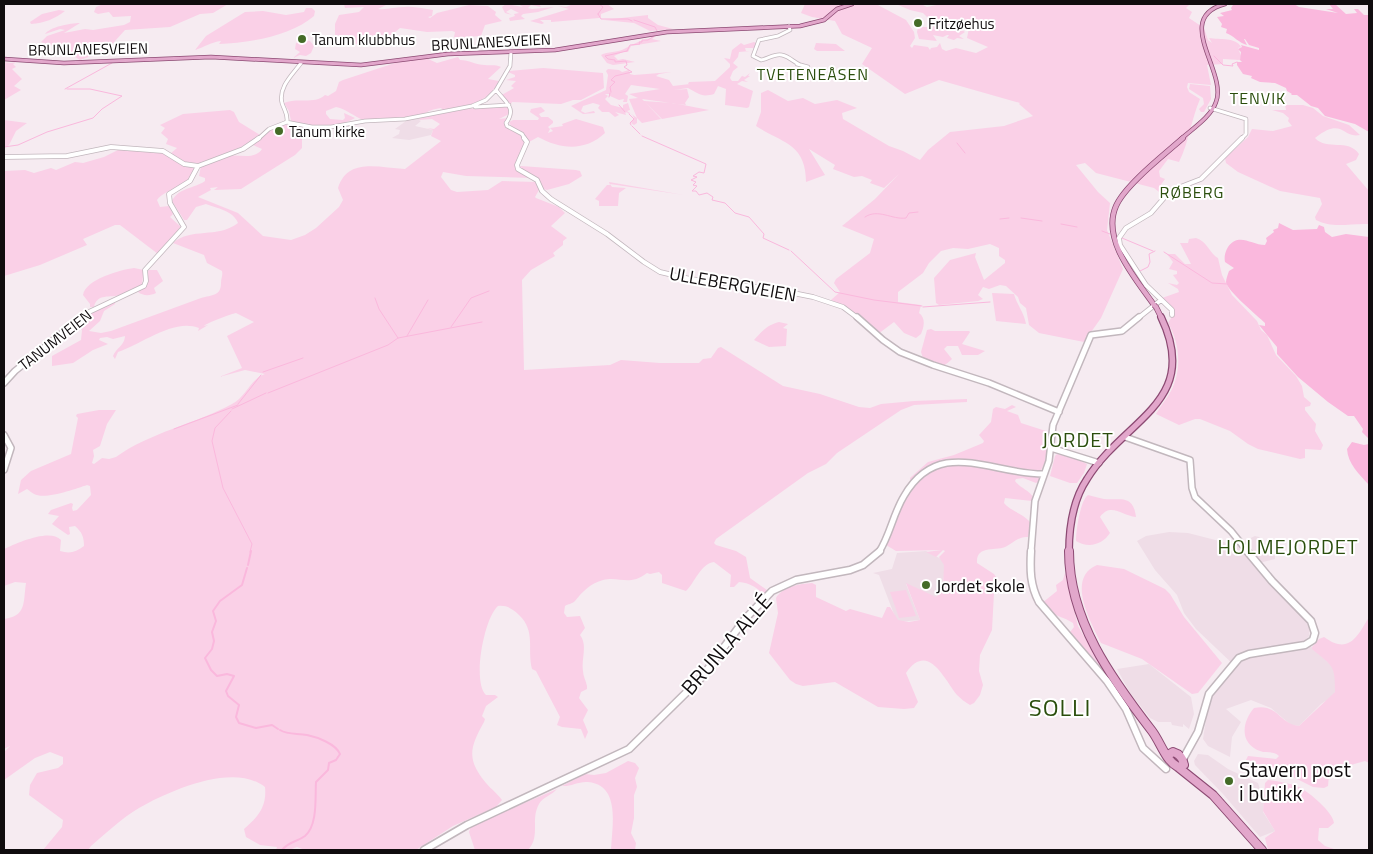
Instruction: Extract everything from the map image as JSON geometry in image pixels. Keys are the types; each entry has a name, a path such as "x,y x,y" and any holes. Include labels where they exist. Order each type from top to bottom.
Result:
{"main road":[{"name":"BRUNLANESVEIEN","path":"4,59 64,63 214,57 356,66 441,55 562,49 663,32 789,27 818,22 828,18 840,8 852,4"},
{"path":"1225,4 1210,9 1202,23 1202,34 1218,95 1211,108 1142,175 1117,203 1112,220 1116,242 1162,318 1171,341 1174,355 1170,382 1154,407 1097,465 1081,492 1072,517 1069,539 1071,580 1085,625 1103,662 1121,691 1151,731 1262,850"}],"street":[{"path":"789,27 790,30 786,34 759,40 753,56 757,59 765,60 780,54 797,64"},
{"path":"470,107 486,100 496,90 510,66 511,52"},
{"path":"286,122 287,111 282,103 282,91 301,63"},
{"path":"496,90 499,96 509,105"},
{"path":"4,157 67,156 111,148 153,149 163,151 184,164 198,166 243,150 270,129 286,122 312,127 335,126 365,121 405,119 470,107 509,105"},
{"name":"ULLEBERGVEIEN","path":"509,105 513,112 507,125 522,134 528,142 517,165 518,169 538,181 542,191 567,211 581,217 606,233 644,263 671,275 719,284 771,289 834,304 863,322 881,341 906,355 936,367 994,385 1059,412"},
{"path":"1162,318 1172,315 1172,310 1146,285 1120,245 1119,238 1121,233 1150,213 1170,191 1201,179 1246,134 1246,119 1211,108"},
{"name":"TANUMVEIEN","path":"4,383 15,371 89,312 144,286 146,270 175,239 184,226 169,202 169,194 194,178 197,174 198,166"},
{"path":"1161,300 1122,331 1091,335 1052,431 1051,448 1035,501 1030,571 1034,594 1042,608 1119,698 1126,709 1145,752 1166,769"},
{"path":"4,434 10,443 11,450 4,470"},
{"path":"1126,436 1190,460 1192,488 1195,496 1235,536 1272,581 1311,621 1315,632 1313,640 1305,645 1256,653 1239,658 1209,694 1198,732 1191,745 1177,759"},
{"path":"1051,448 1097,465"},
{"name":"BRUNLA ALLÉ","path":"424,850 467,825 622,753 637,744 647,735 666,710 702,678 733,635 771,591 791,581 853,570 866,564 876,556 905,495 920,475 932,466 959,462 1014,474 1043,474"}],"shaded area":[{"path":"103,4 228,4 213,13 200,14 170,27 125,30 106,51 80,60 64,50 41,42 47,36 65,30 60,29 45,34 56,27 80,23 64,33 124,25 130,22 131,16 113,17 109,12 98,14 94,12 96,7"},
{"path":"344,4 388,4 378,9 416,7 433,10 432,16 428,17 430,18 437,13 469,5 488,6 496,12 495,15 502,21 485,25 481,36 464,37 461,45 458,39 454,37 455,32 452,31 427,32 400,28 388,37 374,42 361,44 346,43 348,41 345,37 335,36 335,24 339,15 359,12 364,7 345,8"},
{"path":"506,4 523,7 518,4 539,4 541,7 531,5 528,8 532,9 554,7 523,14 521,16 525,19 510,21 509,18 519,13 511,9 506,12 512,15 505,13 502,7"},
{"path":"573,4 607,4 614,9 601,14 599,18 551,22 551,20 540,20 544,23 542,24 530,21 569,9 558,6 566,7"},
{"path":"805,4 876,4 906,20 914,32 915,38 910,46 912,48 914,45 928,47 930,50 937,47 940,43 942,49 946,51 956,48 976,53 988,47 967,38 969,28 931,21 923,13 896,4 921,4 927,7 941,4 1190,4 1186,8 1192,12 1189,18 1204,28 1208,40 1212,43 1209,38 1235,42 1241,47 1238,48 1241,56 1240,60 1223,59 1223,64 1207,65 1211,85 1188,83 1189,92 1200,99 1179,162 1168,159 1159,171 1160,177 1165,179 1160,186 1167,191 1163,195 1154,188 1096,173 1085,163 1076,165 1098,192 1110,203 1107,230 1123,269 1101,318 1084,342 1039,333 1029,325 1026,308 1006,286 1000,285 989,289 983,287 978,295 983,299 978,301 939,305 936,303 934,278 950,260 976,253 975,257 984,280 1005,263 1005,260 999,256 999,248 990,244 968,249 953,248 941,251 929,263 923,273 898,292 898,302 921,305 919,313 923,317 924,323 921,334 916,338 904,333 894,322 878,334 846,307 831,300 840,292 834,283 836,279 870,253 874,239 842,226 875,199 899,174 884,188 870,183 872,180 862,176 854,177 833,169 835,165 809,149 825,175 806,182 802,159 797,152 791,146 756,126 761,112 761,93 768,90 788,101 803,98 815,104 837,100 857,108 842,113 843,119 889,146 920,160 928,150 950,132 1004,126 1033,116 1020,103 939,80 905,94 862,64 872,48 842,34 835,21 801,13"},
{"path":"1294,4 1299,7 1338,13 1326,9 1333,9 1329,4 1335,4 1346,14 1357,13 1354,9 1358,9 1364,15 1369,15 1369,132 1355,124 1325,116 1318,108 1311,106 1297,95 1291,95 1286,88 1275,83 1260,82 1251,78 1252,76 1243,74 1237,65 1237,62 1242,62 1240,60 1241,52 1238,49 1242,47 1241,45 1259,50 1259,48 1249,45 1245,39 1247,45 1244,44 1226,33 1227,29 1221,27 1222,24 1217,17 1224,16 1220,13 1232,10 1233,5"},
{"path":"306,8 312,8 315,11 314,16 294,29 256,40 219,44 221,41 211,43 195,50 206,36 245,12 263,11 286,15 304,12"},
{"path":"59,10 65,11 45,22 31,24 30,22 42,14"},
{"path":"648,15 648,18 658,25 673,29 650,31 634,23 604,20"},
{"path":"931,23 957,27 965,32 959,36 964,39 957,38 954,40 947,38 949,35 943,37 933,35 937,41 919,39 918,27 932,27 934,29"},
{"path":"652,35 657,35 652,39 661,41 631,46 628,52 614,56 618,60 623,59 635,62 613,65 607,63 601,55 621,50 638,42 652,38"},
{"path":"305,40 310,41 314,46 311,53 306,56 300,55 293,58 300,52 295,49 296,43"},
{"path":"741,43 744,45 756,43 755,48 745,48 746,51 750,51 739,52 738,57 733,63 738,67 733,71 730,78 732,81 738,81 745,72 742,76 745,77 750,73 748,76 750,76 744,80 748,82 742,81 737,84 753,91 749,107 725,105 726,89 718,86 714,94 706,95 688,88 674,90 687,89 689,97 685,103 686,105 677,104 709,110 662,119 645,102 661,119 642,123 637,118 629,99 638,98 629,94 660,89 631,85 625,94 628,96 627,102 623,102 624,99 619,100 610,96 610,94 605,94 608,96 605,99 611,105 623,108 623,105 628,103 630,110 627,111 631,114 625,112 626,115 615,112 619,115 615,117 609,112 602,112 598,108 600,105 593,103 583,106 581,111 585,113 594,111 595,113 583,114 571,106 606,90 608,75 606,71 608,69 622,72 629,70 630,74 634,75 672,72 656,76 669,80 673,86 690,84 688,84 689,82 715,81 730,67 730,64 724,58 730,59 732,50","holes":["642,99 670,103 644,101"]},
{"path":"816,43 836,44 845,51 817,51 814,49"},
{"path":"458,57 460,60 501,67 488,79 499,81 494,89 476,103 443,110 438,108 411,117 375,121 364,120 344,109 336,107 326,111 330,119 343,120 345,118 344,113 355,118 332,126 315,127 291,121 289,111 284,103 289,101 316,100 325,95 328,96 336,91 339,82 343,80 395,63 426,58 437,63"},
{"path":"4,62 17,62 13,64 16,67 12,69 22,79 14,86 21,90 4,100"},
{"path":"543,68 603,73 604,88 581,100 573,100 561,104 512,102 511,104 500,96 514,88 511,86 516,81 506,80 515,77 509,71"},
{"path":"1190,84 1210,86 1211,99 1204,112 1201,112 1199,109 1204,104 1203,98 1189,89"},
{"path":"1285,105 1303,105 1313,108 1323,116 1349,125 1360,135 1349,134 1337,128 1324,132 1315,138 1325,144 1349,147 1359,154 1356,160 1346,164 1369,191 1369,224 1335,225 1322,223 1316,220 1315,217 1322,204 1320,198 1280,191 1238,172 1226,163 1225,158 1248,137 1252,129 1273,131 1292,126 1288,121 1289,118 1283,113 1272,110 1286,110"},
{"path":"508,106 511,113 499,119 508,118 505,123 506,127 522,134 526,141 518,157 515,169 532,178 466,176 443,172 441,177 451,190 457,192 488,190 502,181 537,182 539,190 535,197 559,207 565,213 551,226 567,238 563,241 563,245 553,253 555,256 531,270 522,280 524,370 610,365 621,360 699,363 703,359 711,358 718,348 721,347 783,386 820,394 859,407 870,408 881,404 914,401 967,399 967,402 914,405 901,410 837,453 826,464 808,473 716,539 714,543 716,545 736,551 746,557 750,578 767,590 767,593 763,595 750,584 739,582 734,587 730,587 731,575 714,562 705,566 686,591 662,583 662,575 659,572 647,573 629,580 609,579 599,581 587,588 574,602 565,606 564,613 567,617 580,616 585,628 580,635 584,643 583,675 587,689 581,692 579,698 588,710 583,720 588,732 585,739 581,729 557,725 560,717 536,671 532,669 528,627 514,611 507,607 498,606 488,623 484,636 480,677 482,688 486,695 498,697 486,706 482,716 485,719 473,746 472,753 475,767 480,775 502,800 496,807 453,826 416,850 305,850 297,847 289,850 276,850 277,847 260,845 246,837 244,829 263,806 265,787 252,780 236,777 201,782 152,801 120,821 88,850 43,850 62,827 63,820 29,795 30,785 37,773 58,768 63,764 63,757 50,752 35,758 4,780 4,752 10,746 4,749 4,619 17,615 23,607 26,583 15,582 4,586 4,549 42,536 56,537 61,540 60,551 70,552 81,548 84,546 84,540 77,528 75,526 69,527 70,534 68,535 52,524 59,516 48,514 51,510 71,503 73,504 73,511 77,510 91,495 90,486 87,485 45,496 39,496 27,489 18,494 21,480 31,471 71,454 78,418 77,414 99,410 116,410 107,424 100,446 93,450 92,463 94,464 102,458 116,457 143,441 232,404 241,397 256,379 265,374 245,370 219,377 242,368 227,336 254,322 236,313 210,323 198,331 199,328 189,326 168,329 118,352 115,359 113,356 124,342 125,336 113,339 107,337 100,338 99,340 108,344 93,350 73,363 52,366 52,356 81,340 82,330 76,325 92,311 115,301 115,304 104,311 100,321 89,331 101,333 111,331 218,293 221,287 222,271 207,263 204,255 173,243 188,235 222,231 238,223 229,213 206,204 196,207 187,220 184,220 172,201 179,193 205,181 205,178 199,176 201,166 229,156 251,156 259,152 262,149 253,145 270,130 285,124 302,131 302,148 295,155 241,189 214,190 218,187 210,188 211,190 198,197 238,213 263,236 291,240 305,235 316,228 339,207 343,200 338,188 343,178 349,172 366,166 405,169 441,141 431,136 433,130 427,128 434,129 440,124 432,119 419,120 422,117 466,109"},
{"path":"541,107 545,111 539,114 541,117 548,117 553,121 548,127 550,129 548,133 553,131 550,128 563,126 562,124 576,119 603,127 605,133 581,146 564,146 538,137 529,142 509,122 513,120 538,120 539,118 530,112 531,109"},
{"path":"230,110 234,112 239,122 260,135 227,155 199,164 188,163 170,154 177,148 166,144 168,139 161,133 165,128 160,125 183,114"},
{"path":"632,115 637,118 637,123 634,125 631,123 634,118"},
{"path":"422,117 419,120 421,121 415,126 433,130 431,135 409,140 392,138 399,134 400,130 395,129 406,121 404,120"},
{"path":"4,120 27,123 16,131 9,145 4,148"},
{"path":"120,149 159,151 177,162 195,168 190,180 167,192 157,200 160,207 169,206 173,214 170,217 181,227 158,254 120,225 115,225 83,239 87,245 40,265 4,276 4,171 25,170 34,173 51,168 56,170 75,162 83,163 104,157"},
{"path":"521,166 576,170 580,171 582,176 569,184 547,190 543,189 539,181 519,168"},
{"path":"609,182 684,195 610,184 612,187 626,188 619,193 618,206 599,206 599,201 595,199 607,185 610,185"},
{"path":"1279,223 1293,230 1317,229 1319,225 1324,227 1325,232 1332,237 1346,234 1369,237 1369,439 1362,432 1363,429 1354,416 1348,416 1328,402 1298,377 1277,354 1277,347 1259,325 1265,326 1265,323 1237,297 1226,282 1229,271 1234,268 1225,262 1225,254 1228,247 1236,240 1245,240 1265,245 1266,238 1274,232 1273,230 1278,228"},
{"path":"1196,238 1203,242 1218,258 1222,275 1232,295 1257,321 1261,330 1267,335 1276,355 1296,376 1302,386 1304,397 1311,403 1310,406 1305,407 1305,410 1316,424 1315,431 1323,445 1321,450 1305,449 1305,458 1300,459 1258,449 1230,431 1200,419 1179,425 1156,414 1175,383 1178,366 1175,339 1168,323 1175,312 1162,298 1179,292 1178,289 1168,283 1177,285 1179,283 1173,275 1177,274 1177,271 1169,269 1173,262 1167,254 1175,254 1185,264 1191,264 1180,243 1188,243 1189,239"},
{"path":"134,268 144,270 142,284 126,294 101,298 94,307 90,307 90,304 83,295 85,289 90,284 104,276"},
{"path":"149,270 157,270 163,281 154,288 156,293 144,295 138,292 148,283 146,274"},
{"path":"992,293 1014,294 1026,324 996,321"},
{"path":"779,322 788,324 783,328 787,329 786,346 769,347 754,340 768,327"},
{"path":"927,330 935,331 969,331 962,344 985,351 978,355 962,355 958,346 947,346 944,349 952,359 945,365 939,366 924,361 921,352"},
{"path":"1012,405 1016,407 1007,411 1018,415 1021,423 1049,432 1045,462 1040,472 971,461 946,460 929,466 910,480 928,462 954,455 983,443 984,441 979,435 991,422 993,409 996,407 1005,409"},
{"path":"1352,442 1364,445 1369,444 1369,485 1349,459 1347,449"},
{"path":"1057,454 1087,464 1084,473 1077,483 1070,483 1050,476"},
{"path":"955,464 1039,478 1039,481 1036,483 1023,478 1016,479 1015,481 1033,497 1032,501 1005,498 1004,503 1029,521 1031,524 1028,537 1019,539 1003,548 983,551 978,557 977,563 994,574 998,580 998,587 994,593 992,630 980,655 979,671 983,685 980,695 974,703 970,705 957,695 935,666 921,661 914,664 906,673 918,702 914,708 878,707 835,682 803,686 790,680 769,653 778,613 776,598 787,588 812,583 816,585 816,597 846,611 850,609 882,618 887,607 890,607 898,620 909,622 920,620 906,583 936,597 943,587 944,565 939,557 945,551 943,550 936,557 926,552 942,550 896,551 886,545 902,505 918,482 929,473 941,467"},
{"path":"1088,495 1104,499 1129,501 1132,504 1136,517 1113,510 1108,511 1100,517 1110,533 1104,540 1091,545 1076,541 1081,510"},
{"path":"1169,532 1188,533 1235,545 1255,536 1259,537 1275,554 1275,559 1259,563 1255,566 1305,619 1310,628 1309,636 1305,641 1332,666 1335,672 1335,692 1333,696 1321,704 1299,726 1291,725 1271,708 1251,700 1226,709 1241,722 1232,737 1230,757 1208,746 1203,739 1208,707 1216,690 1236,667 1196,629 1184,613 1177,595 1155,570 1137,541 1146,536"},
{"name":"Jordet skole","path":"926,551 945,561 943,587 936,598 906,584 920,620 897,622 879,575 873,573 892,569 897,553"},
{"path":"1097,565 1124,569 1165,589 1170,594 1184,617 1222,663 1198,693 1192,694 1142,659 1101,643 1083,601 1082,590 1083,580 1088,571"},
{"path":"1065,573 1078,626 1102,667 1102,671 1071,637 1070,632 1074,627 1073,623 1053,614 1042,603 1057,591 1056,585 1063,580"},
{"name":"Jordet skole","path":"906,590 916,616 899,618 890,592"},
{"path":"1369,617 1369,763 1365,761 1333,770 1329,775 1328,786 1324,788 1313,787 1291,776 1255,767 1246,760 1248,756 1276,759 1279,756 1253,747 1246,738 1245,726 1254,708 1268,708 1287,722 1299,726 1335,692 1333,671 1329,663 1312,647 1319,639 1324,637 1333,642 1346,644 1356,637"},
{"path":"1149,664 1191,697 1194,714 1189,729 1183,724 1183,727 1172,725 1171,722 1158,722 1150,718 1130,693 1117,669"},
{"path":"1198,754 1208,755 1228,769 1258,783 1264,802 1263,812 1275,831 1260,837 1195,765 1194,761"},
{"path":"628,761 635,763 639,768 635,778 637,787 634,795 634,818 631,833 636,843 635,850 611,850 613,819 610,799 606,791 599,785 588,782 562,786 585,774 606,773"},
{"path":"1268,780 1284,782 1299,787 1309,793 1330,813 1334,823 1328,828 1319,828 1318,840 1325,846 1337,850 1268,850 1265,838 1275,831 1263,811 1265,783"},
{"path":"557,789 539,804 536,810 534,839 528,850 475,850 469,832 471,826"}],"waterway":[{"path":"599,4 603,7 598,14 601,19 628,19 632,21"},
{"path":"634,20 655,27 657,31"},
{"path":"611,92 610,87 615,82 611,80 615,76 632,72 624,67 627,65 626,61 615,62 615,60 608,59 605,56 627,51 630,45 640,44 639,42 642,42 642,40 648,40 654,36"},
{"path":"1214,56 1223,65 1233,66 1232,64 1237,62"},
{"path":"65,89 112,63"},
{"path":"4,147 18,145 47,132 93,118 102,109 122,96 90,89 67,89"},
{"path":"609,97 610,93"},
{"path":"619,105 625,112"},
{"path":"629,114 634,119 630,123 631,125"},
{"path":"632,126 640,134"},
{"path":"642,136 706,164 704,173 699,172 693,176 697,177 691,180 696,182 693,185 697,186 692,191 696,191 699,195 707,193 713,197 712,200 725,203 735,213 749,217 764,234 763,238 789,250"},
{"path":"957,143 965,153"},
{"path":"865,217 880,214 906,218 909,213 918,212"},
{"path":"1000,219 1009,218"},
{"path":"1021,218 1042,221"},
{"path":"1061,224 1077,227"},
{"path":"1102,231 1110,234"},
{"path":"1122,238 1153,251"},
{"path":"791,251 835,292 874,300 922,306"},
{"path":"1140,271 1148,267 1150,262 1149,254 1155,251"},
{"path":"1164,252 1212,283 1227,284"},
{"path":"451,327 471,298 489,291"},
{"path":"375,298 379,309 398,338"},
{"path":"407,336 428,300"},
{"path":"923,307 990,302"},
{"path":"398,338 482,322"},
{"path":"268,393 388,345 398,338"},
{"path":"263,372 303,358"},
{"path":"238,404 261,375"},
{"path":"232,409 266,393"},
{"path":"174,429 238,405"},
{"path":"231,411 215,428 212,441 223,488 252,544 250,552"},
{"path":"248,565 251,551"},
{"path":"247,568 242,585 220,601 213,611 216,621 212,632 214,641 212,649 205,658 211,670 217,676 227,674 234,676 226,691 228,696 239,705 236,717 239,723 256,728 272,725 278,729"},
{"path":"280,730 286,733 307,735 321,739 335,747 340,754 336,760 329,763 328,770 316,782 314,818 309,831 305,836 287,845 282,850"}],"place":[{"name":"Fritzøehus","path":"918,23"},
{"name":"Tanum klubbhus","path":"302,39"},
{"name":"Tanum kirke","path":"279,131"},
{"name":"Jordet skole","path":"926,585"},
{"name":"Stavern post i butikk","path":"1229,781"}],"district":[{"name":"TVETENEÅSEN","path":"813,74"},
{"name":"TENVIK","path":"1258,98"},
{"name":"RØBERG","path":"1192,192"},
{"name":"JORDET","path":"1078,439"},
{"name":"HOLMEJORDET","path":"1288,546"},
{"name":"SOLLI","path":"1060,707"}]}
